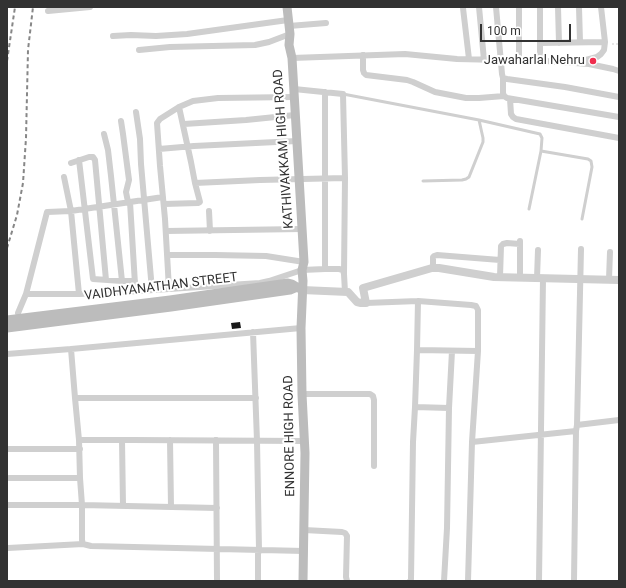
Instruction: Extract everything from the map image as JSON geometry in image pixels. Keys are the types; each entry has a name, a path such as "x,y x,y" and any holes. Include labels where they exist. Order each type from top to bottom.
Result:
{"main road":[{"name":"KATHIVAKKAM HIGH ROAD","path":"286,7 289,27 289,45 292,58 302,229 303,281 300,289"},
{"name":"VAIDHYANATHAN STREET","path":"28,321 288,283 300,289"},
{"name":"ENNORE HIGH ROAD","path":"300,289 302,394 305,442 303,581"},
{"path":"7,320 28,321"},
{"path":"7,328 28,321"}],"street":[{"path":"48,11 90,7"},
{"path":"479,7 484,60"},
{"path":"496,7 503,78 503,93 507,98 513,117 516,119 619,138"},
{"path":"519,7 519,60"},
{"path":"540,7 540,61"},
{"path":"558,7 559,42"},
{"path":"579,7 580,42"},
{"path":"576,63 597,57 604,50 601,7"},
{"path":"463,8 469,59"},
{"path":"113,36 156,36 326,23"},
{"path":"139,50 170,47 255,45 270,42 289,27"},
{"path":"540,43 604,42"},
{"path":"292,58 405,54 484,60 519,60 589,64 619,71"},
{"path":"363,56 363,70 366,75 407,80 435,92 472,99 507,98 619,117"},
{"path":"503,78 507,80 565,87 619,98"},
{"path":"325,92 325,269"},
{"path":"170,289 157,123 160,119 179,107 193,101 218,98 325,92 343,94 345,292"},
{"path":"164,204 200,202 184,124 179,107"},
{"path":"136,112 140,140 152,290"},
{"path":"184,124 295,115"},
{"path":"121,121 129,180 126,192 129,202 136,291"},
{"path":"104,134 108,150 115,204 122,281"},
{"path":"159,149 297,141"},
{"path":"70,163 93,157 100,206 106,280"},
{"path":"79,160 93,279 135,281"},
{"path":"64,177 71,211 79,294"},
{"path":"195,183 345,178"},
{"path":"18,313 26,294 47,212 71,211 163,197"},
{"path":"209,211 210,231"},
{"path":"166,231 302,229"},
{"path":"500,277 501,246 503,244 520,242 520,278"},
{"path":"574,581 576,428 581,248"},
{"path":"538,250 540,278 542,435 540,581"},
{"path":"609,279 610,252"},
{"path":"168,255 266,256 303,266 339,269 343,270 344,274"},
{"path":"432,268 433,257 437,255 500,260"},
{"path":"26,294 79,294 260,283 269,281 303,266"},
{"path":"366,303 363,288 432,268 500,277 619,280"},
{"path":"300,289 348,292 357,302 361,303 418,301 476,306 478,310 478,351 472,442 468,581"},
{"path":"410,581 418,301"},
{"path":"7,354 301,328"},
{"path":"253,332 258,441 258,581"},
{"path":"71,349 80,449 83,544"},
{"path":"417,350 478,351"},
{"path":"444,581 452,351"},
{"path":"302,394 370,394 373,396 374,466"},
{"path":"75,398 256,398"},
{"path":"415,407 449,408"},
{"path":"472,442 542,435 619,420"},
{"path":"79,440 216,440 305,442"},
{"path":"122,440 123,506"},
{"path":"170,440 171,507"},
{"path":"216,440 217,581"},
{"path":"7,449 80,449"},
{"path":"9,478 80,478"},
{"path":"7,505 217,508"},
{"path":"304,530 342,532 347,536 347,581"},
{"path":"8,548 83,544 91,546 304,551"}],"lane":[{"path":"343,94 479,120 540,134 542,138 541,151 529,209"},
{"path":"423,181 462,180 469,177 483,142 479,120"},
{"path":"541,151 588,159 590,161 592,166 582,219"}],"building":[{"path":"240,322 241,328 232,329 231,323"}],"railway":[{"path":"7,61 15,7"},
{"path":"7,248 17,215 23,183 26,138 28,50 33,7"}],"place":[{"name":"Jawaharlal Nehru","path":"593,61"}]}
